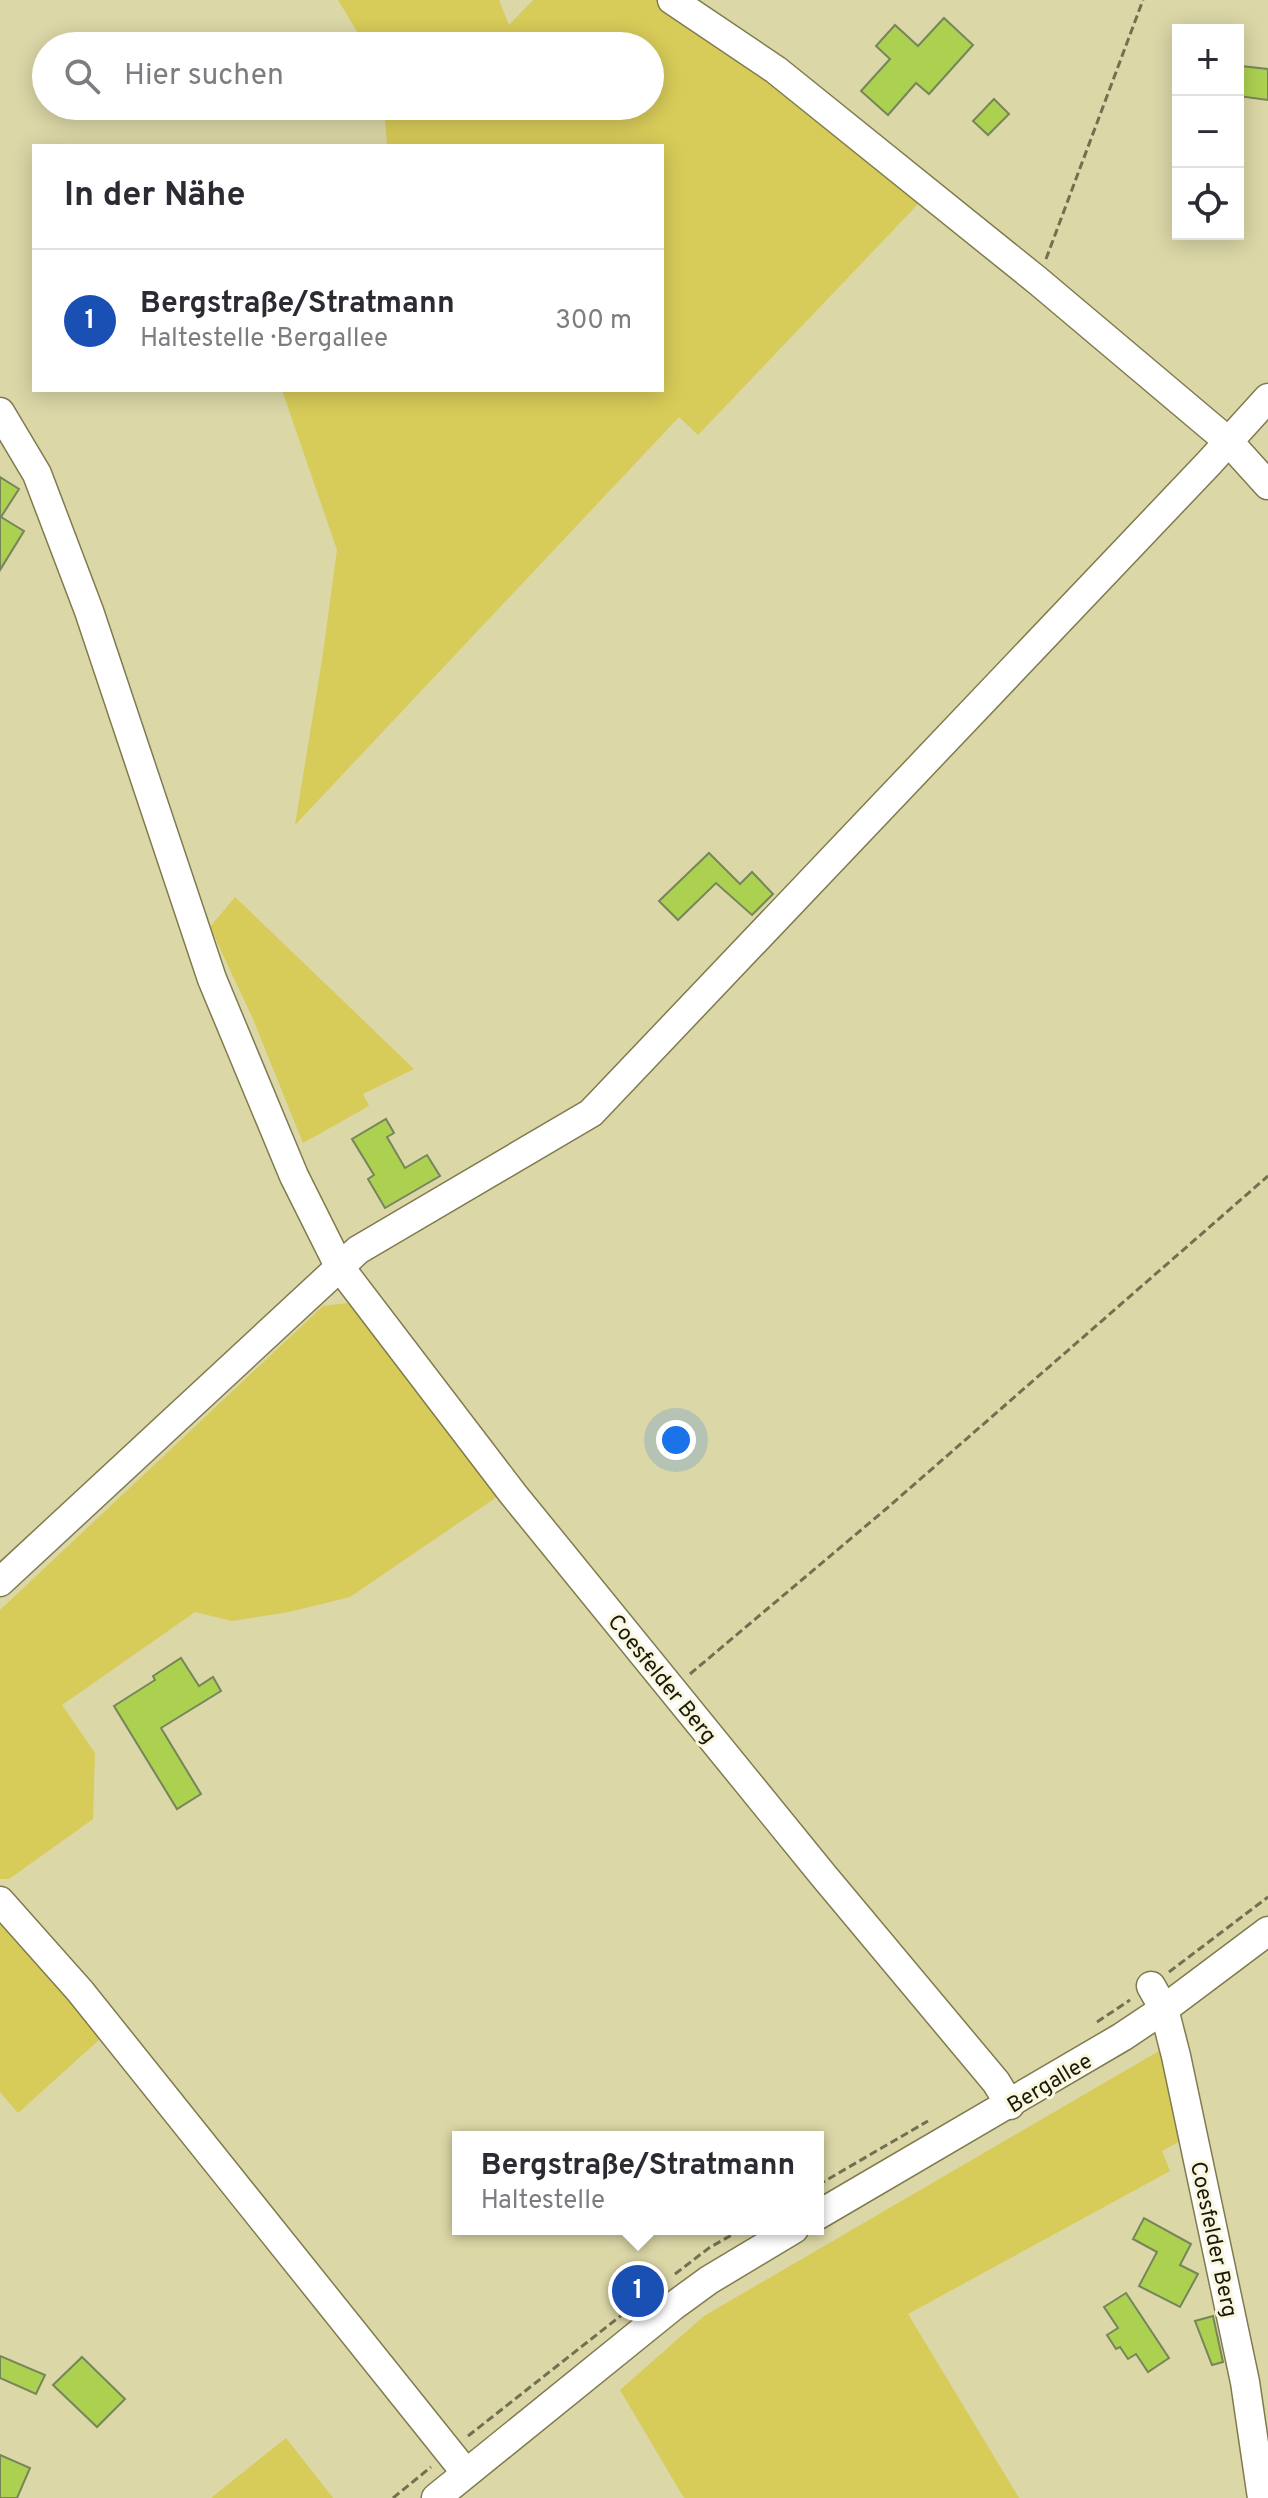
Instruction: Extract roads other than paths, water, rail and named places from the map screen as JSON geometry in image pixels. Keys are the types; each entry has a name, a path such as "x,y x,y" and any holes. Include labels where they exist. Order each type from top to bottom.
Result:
{"street":[{"path":"672,0 776,70 1038,281 1229,442 1268,485"},
{"path":"0,1582 358,1250 591,1113 1268,398"},
{"name":"Coesfelder Berg","path":"0,412 37,474 89,611 212,979 294,1176 339,1266 513,1494 1003,2094"},
{"path":"0,1901 80,1991 458,2462"},
{"name":"Bergallee","path":"824,2211 1003,2094 1077,2066 1158,1997 1268,1931"},
{"name":"Coesfelder Berg","path":"1158,1997 1245,2382 1262,2498"},
{"path":"436,2498 458,2462 709,2280 784,2235"}],"place":[{"name":"Bergstraße/Stratmann","path":"638,2291"}]}
